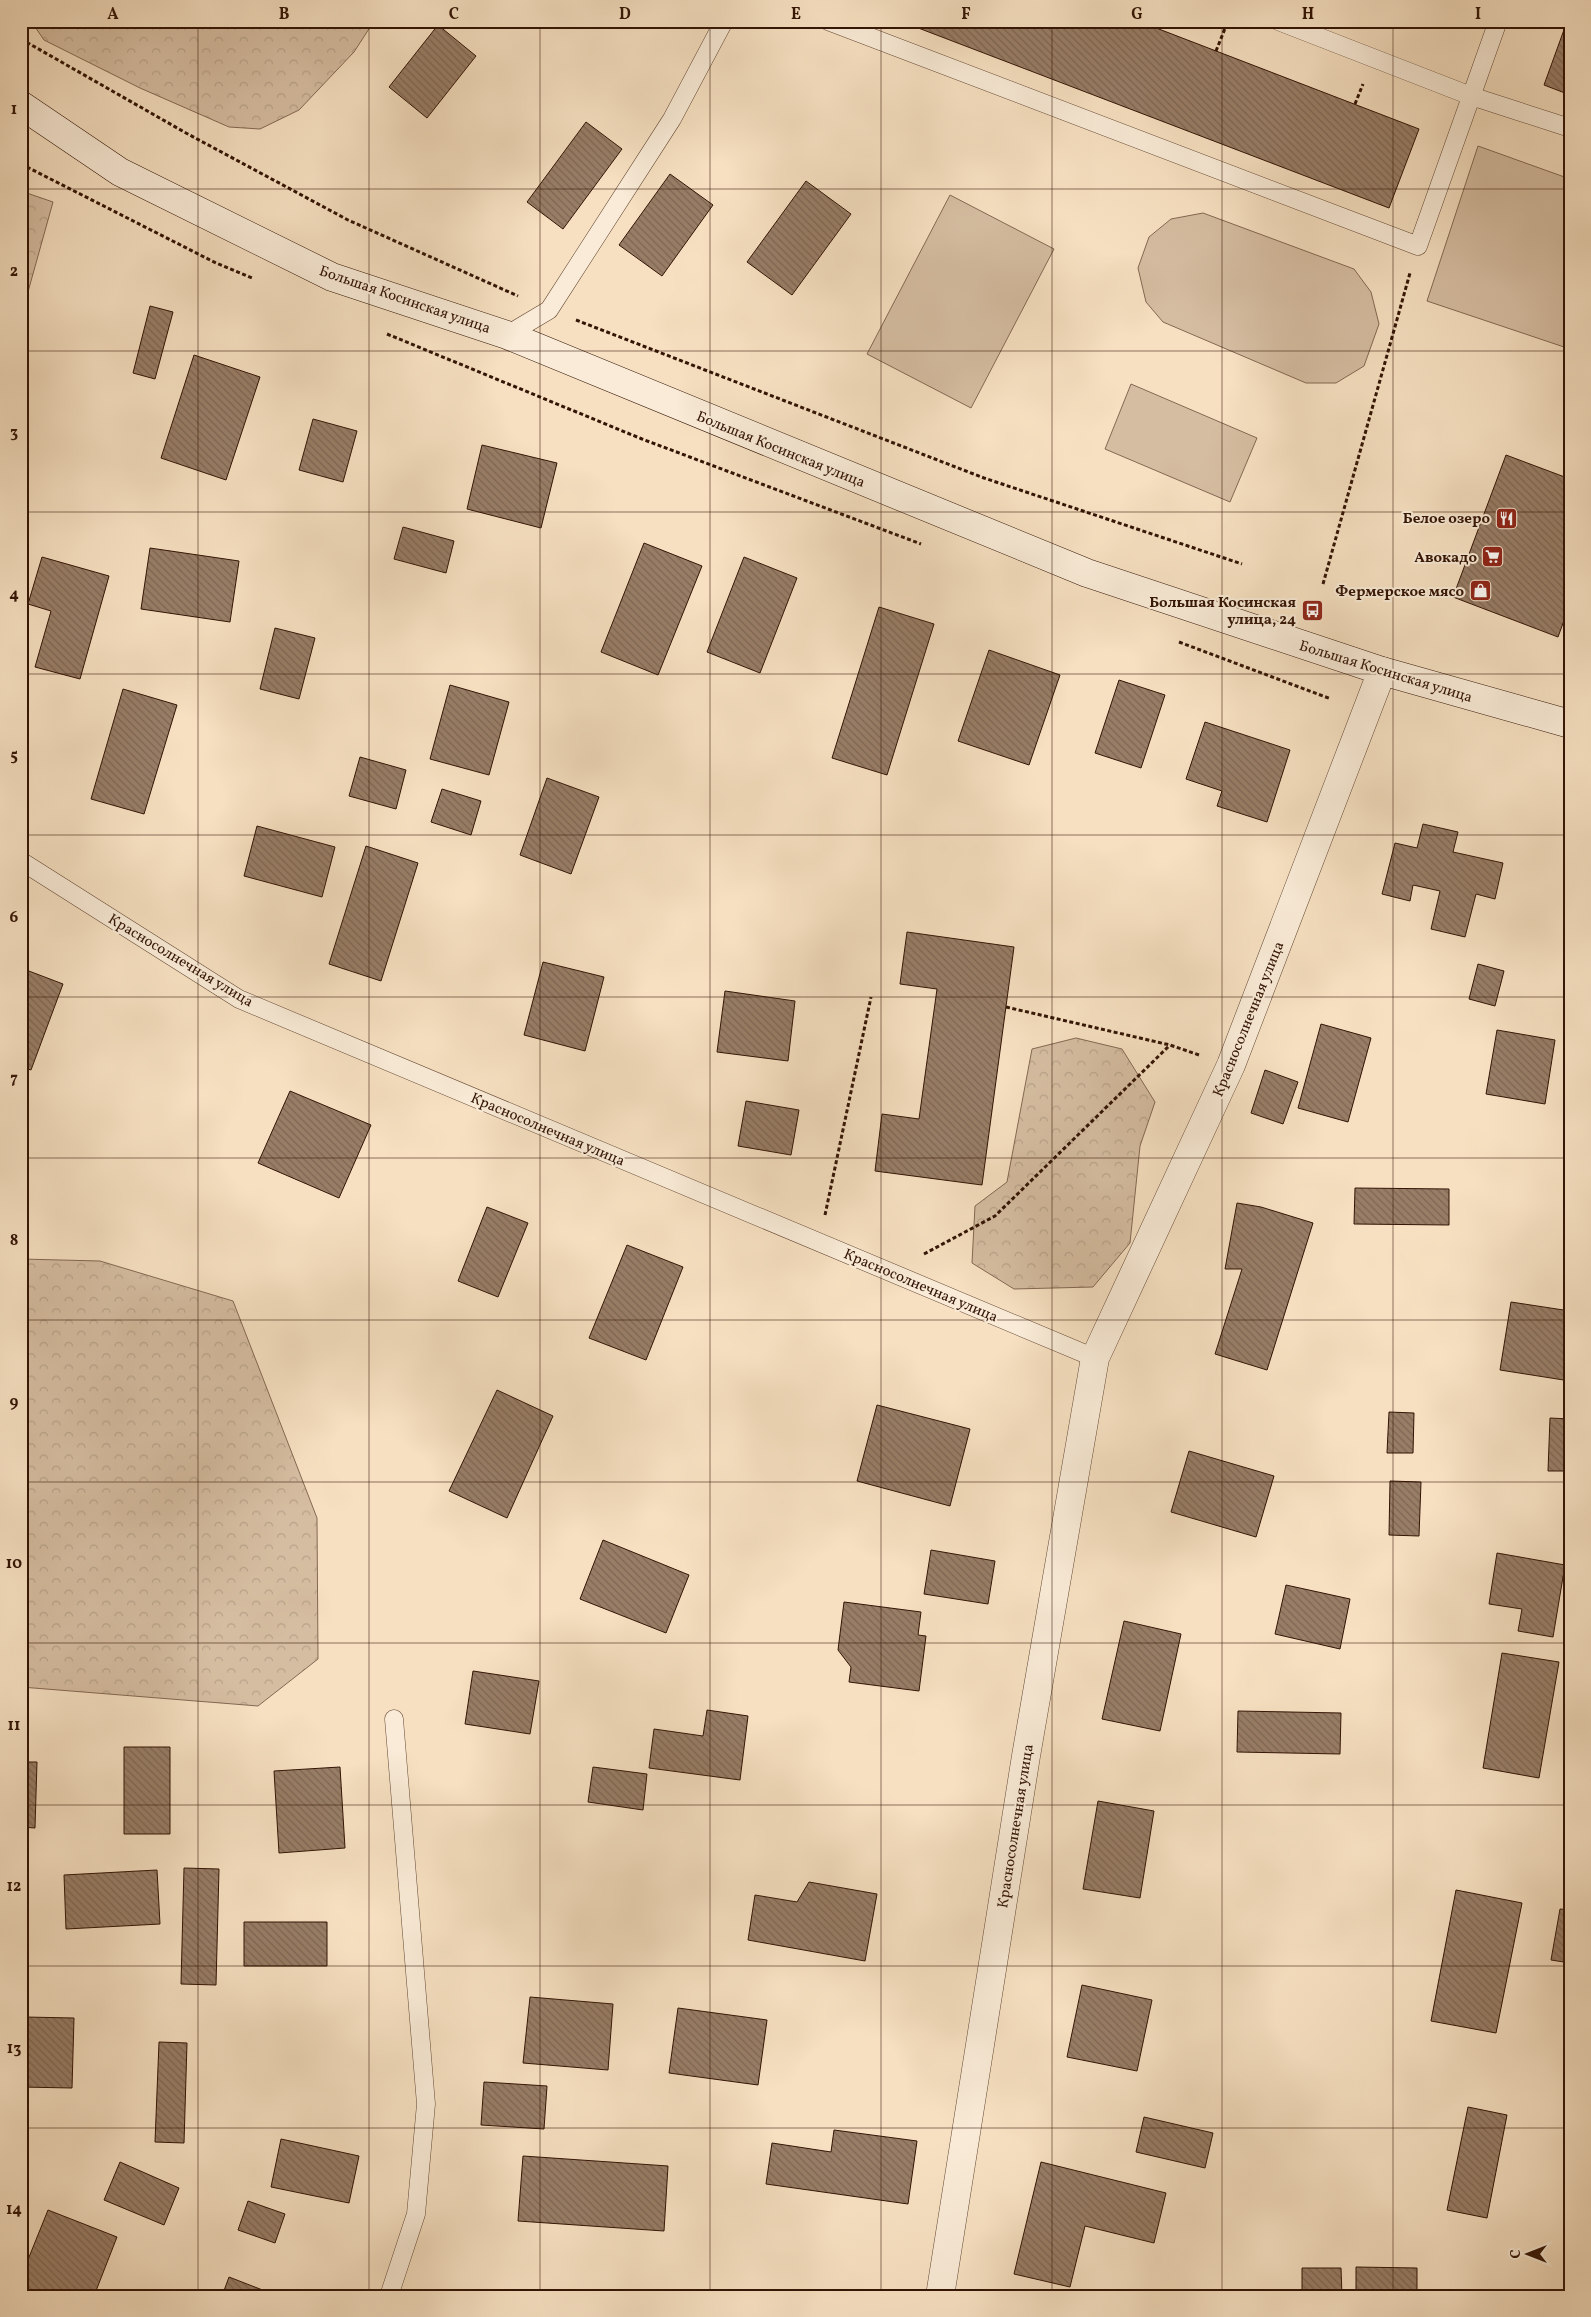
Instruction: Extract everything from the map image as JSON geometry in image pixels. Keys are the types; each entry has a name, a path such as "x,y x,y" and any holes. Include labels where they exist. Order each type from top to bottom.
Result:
{"street":[{"name":"Большая Косинская улица","path":"21,105 120,172 332,276 507,335 1087,573 1382,671 1570,724"},
{"name":"Красносолнечная улица","path":"940,2296 1024,1766 1095,1358 1231,1065 1382,671"}],"lane":[{"path":"507,335 549,310 672,119 724,21"},
{"path":"828,21 1418,246 1498,21"},
{"path":"1278,21 1471,96 1570,128"},
{"name":"Красносолнечная улица","path":"21,861 238,999 1095,1358"},
{"path":"389,2296 416,2214 426,2104 394,1719"}],"path":[{"path":"1216,51 1228,21"},
{"path":"21,39 186,133 348,220 549,310 984,478 1242,564"},
{"path":"21,164 214,262 260,281"},
{"path":"1323,584 1418,246"},
{"path":"378,330 642,439 922,545"},
{"path":"1173,640 1331,699"},
{"path":"819,1242 871,997"},
{"path":"1006,1007 1170,1045 1231,1065"},
{"path":"890,1272 995,1216 1170,1045"}],"green space":[{"path":"31,21 374,21 354,52 299,110 260,129 229,127 140,88 44,40"},
{"path":"1478,146 1570,179 1570,349 1427,301"},
{"path":"21,191 53,202 21,317"},
{"path":"950,195 1054,249 971,408 867,354"},
{"path":"1203,213 1354,269 1371,292 1379,324 1364,366 1336,383 1306,383 1163,322 1146,302 1138,268 1149,237 1171,219"},
{"path":"1131,384 1257,438 1230,502 1105,449"},
{"path":"1076,1038 1122,1049 1155,1102 1140,1146 1130,1243 1093,1287 1014,1289 972,1263 975,1206 1007,1182 1032,1049"},
{"path":"21,1259 100,1261 233,1301 317,1518 318,1659 258,1706 21,1687"}],"building":[{"path":"900,21 1138,21 1419,129 1389,208"},
{"path":"438,25 476,56 427,118 389,87"},
{"path":"1565,27 1570,29 1570,95 1544,85"},
{"path":"586,122 622,149 563,229 527,202"},
{"path":"670,174 713,205 662,276 619,245"},
{"path":"806,181 851,214 792,295 747,262"},
{"path":"150,306 173,312 155,379 133,373"},
{"path":"194,355 260,377 226,480 161,458"},
{"path":"313,419 357,431 343,482 299,470"},
{"path":"482,445 557,463 541,528 467,509"},
{"path":"1506,455 1570,479 1570,604 1558,637 1453,597"},
{"path":"403,527 454,541 446,573 394,559"},
{"path":"644,543 702,566 658,675 601,652"},
{"path":"150,548 239,561 230,622 141,609"},
{"path":"42,557 109,576 80,679 35,667 51,611 28,604"},
{"path":"744,557 797,578 760,673 707,652"},
{"path":"879,607 934,624 887,775 832,758"},
{"path":"275,628 315,638 299,699 260,689"},
{"path":"989,650 1060,675 1029,765 958,741"},
{"path":"1119,680 1165,695 1141,768 1095,753"},
{"path":"450,685 509,702 489,775 430,759"},
{"path":"123,689 177,705 144,814 91,799"},
{"path":"1205,722 1290,750 1267,822 1217,806 1222,791 1186,779"},
{"path":"360,757 406,770 396,809 349,796"},
{"path":"547,778 599,797 571,874 520,855"},
{"path":"442,789 481,801 471,835 431,822"},
{"path":"1423,824 1458,832 1453,852 1503,863 1495,899 1476,894 1465,937 1431,929 1440,891 1413,885 1410,901 1382,894 1395,843 1417,848"},
{"path":"257,826 335,847 322,897 244,876"},
{"path":"366,846 418,863 381,981 329,964"},
{"path":"907,932 1014,947 982,1185 875,1171 882,1114 919,1119 937,989 900,984"},
{"path":"543,962 604,977 585,1051 524,1035"},
{"path":"1478,964 1504,971 1495,1006 1469,999"},
{"path":"21,968 63,984 31,1070 21,1067"},
{"path":"725,991 795,1001 788,1061 717,1052"},
{"path":"1321,1024 1371,1038 1348,1122 1298,1108"},
{"path":"1497,1030 1555,1040 1545,1104 1486,1094"},
{"path":"1265,1070 1298,1082 1283,1124 1251,1113"},
{"path":"290,1091 371,1125 339,1198 258,1163"},
{"path":"746,1101 799,1110 791,1155 738,1146"},
{"path":"1355,1188 1449,1189 1449,1225 1354,1224"},
{"path":"1237,1203 1261,1207 1313,1223 1267,1370 1215,1354 1242,1269 1225,1269"},
{"path":"487,1207 528,1223 498,1297 458,1281"},
{"path":"627,1245 683,1267 646,1360 589,1338"},
{"path":"1511,1302 1570,1311 1570,1381 1500,1370"},
{"path":"497,1390 553,1416 507,1518 449,1491"},
{"path":"877,1405 970,1429 950,1506 857,1481"},
{"path":"1389,1412 1414,1413 1413,1453 1387,1453"},
{"path":"1550,1418 1570,1419 1570,1471 1548,1471"},
{"path":"1189,1451 1274,1476 1256,1537 1171,1512"},
{"path":"1390,1481 1421,1482 1419,1536 1389,1535"},
{"path":"603,1540 689,1575 666,1633 580,1599"},
{"path":"931,1550 995,1561 988,1604 924,1594"},
{"path":"1497,1553 1565,1565 1553,1637 1518,1631 1522,1609 1489,1604"},
{"path":"1286,1585 1350,1599 1340,1649 1275,1634"},
{"path":"844,1602 921,1612 918,1635 926,1636 919,1691 849,1682 851,1667 838,1650"},
{"path":"1124,1621 1181,1634 1160,1731 1102,1719"},
{"path":"1502,1653 1559,1662 1539,1778 1483,1768"},
{"path":"473,1671 539,1681 530,1734 465,1724"},
{"path":"707,1710 748,1716 740,1780 649,1768 654,1729 703,1736"},
{"path":"1238,1711 1341,1713 1340,1754 1237,1752"},
{"path":"124,1747 170,1747 170,1834 124,1834"},
{"path":"21,1762 37,1762 35,1828 21,1827"},
{"path":"340,1767 345,1848 279,1853 274,1771"},
{"path":"593,1767 647,1774 643,1810 588,1802"},
{"path":"1098,1801 1154,1811 1140,1898 1083,1889"},
{"path":"184,1868 219,1869 216,1985 181,1984"},
{"path":"157,1870 160,1924 66,1929 64,1875"},
{"path":"809,1882 877,1894 865,1961 748,1940 755,1895 797,1902"},
{"path":"1456,1890 1522,1903 1496,2033 1431,2021"},
{"path":"1560,1909 1570,1910 1570,1963 1551,1960"},
{"path":"244,1922 327,1922 327,1966 244,1966"},
{"path":"1082,1985 1152,2000 1137,2071 1067,2057"},
{"path":"530,1997 613,2004 608,2070 523,2063"},
{"path":"21,2002 25,2002 25,2017 74,2018 72,2088 21,2087"},
{"path":"678,2008 767,2020 758,2085 669,2073"},
{"path":"159,2042 187,2043 184,2143 155,2142"},
{"path":"484,2082 547,2086 544,2129 481,2125"},
{"path":"1468,2107 1507,2115 1487,2218 1447,2210"},
{"path":"1144,2117 1213,2133 1205,2168 1136,2152"},
{"path":"834,2130 917,2141 908,2204 766,2184 772,2143 831,2152"},
{"path":"281,2139 359,2156 349,2203 271,2187"},
{"path":"523,2156 668,2166 664,2231 518,2221"},
{"path":"120,2162 179,2188 164,2225 104,2200"},
{"path":"1041,2162 1166,2193 1154,2243 1085,2226 1070,2287 1014,2274"},
{"path":"248,2201 285,2214 275,2243 238,2230"},
{"path":"48,2210 117,2237 94,2296 21,2296 21,2277"},
{"path":"1356,2267 1417,2268 1417,2295 1356,2294"},
{"path":"1302,2268 1341,2268 1342,2296 1302,2296"},
{"path":"229,2277 278,2296 222,2296"}],"place":[{"name":"Белое озеро","path":"1506,518"},
{"name":"Авокадо","path":"1493,557"},
{"name":"Фермерское мясо","path":"1480,591"},
{"name":"Большая Косинская улица, 24","path":"1312,611"}]}
